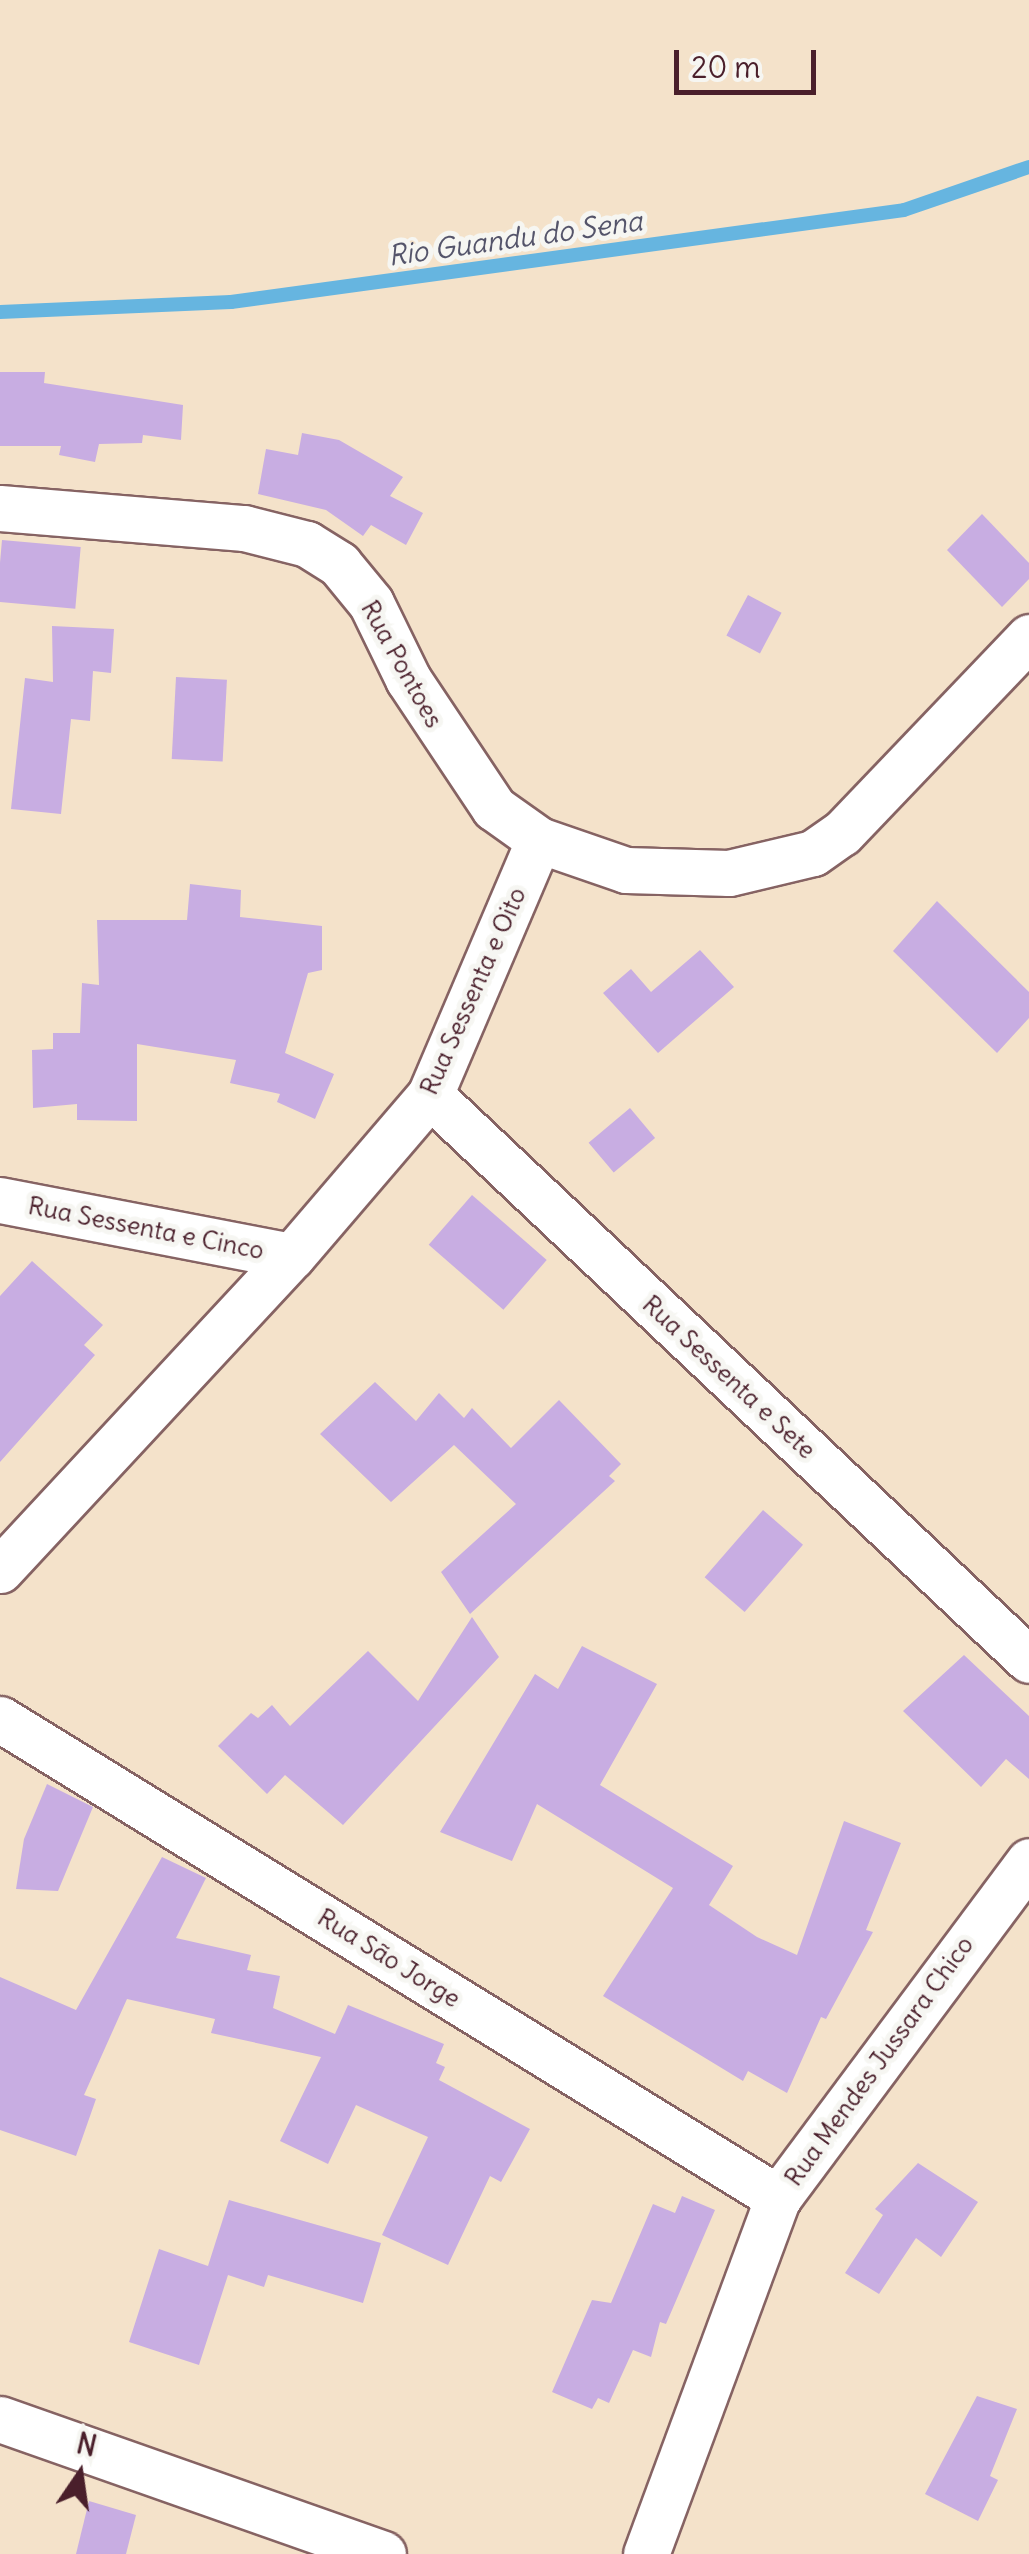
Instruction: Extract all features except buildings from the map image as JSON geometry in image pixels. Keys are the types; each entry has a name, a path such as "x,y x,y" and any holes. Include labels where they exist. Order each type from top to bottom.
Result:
{"street":[{"name":"Rua Pontoes","path":"0,508 244,528 307,544 339,564 371,603 451,752 494,808 540,840"},
{"path":"540,840 626,870 680,876 729,873 813,853 842,833 1029,638"},
{"name":"Rua Sessenta e Oito","path":"0,1570 292,1256 430,1095 540,840"},
{"name":"Rua Sessenta e Sete","path":"430,1095 1029,1660"},
{"name":"Rua Sessenta e Cinco","path":"0,1200 292,1256"},
{"name":"Rua São Jorge","path":"0,1719 778,2198"},
{"name":"Rua Mendes Jussara Chico","path":"646,2554 778,2198 1029,1861"},
{"path":"0,2420 383,2554"}],"waterway":[{"name":"Rio Guandu do Sena","path":"0,312 231,302 904,210 1029,167"}]}
